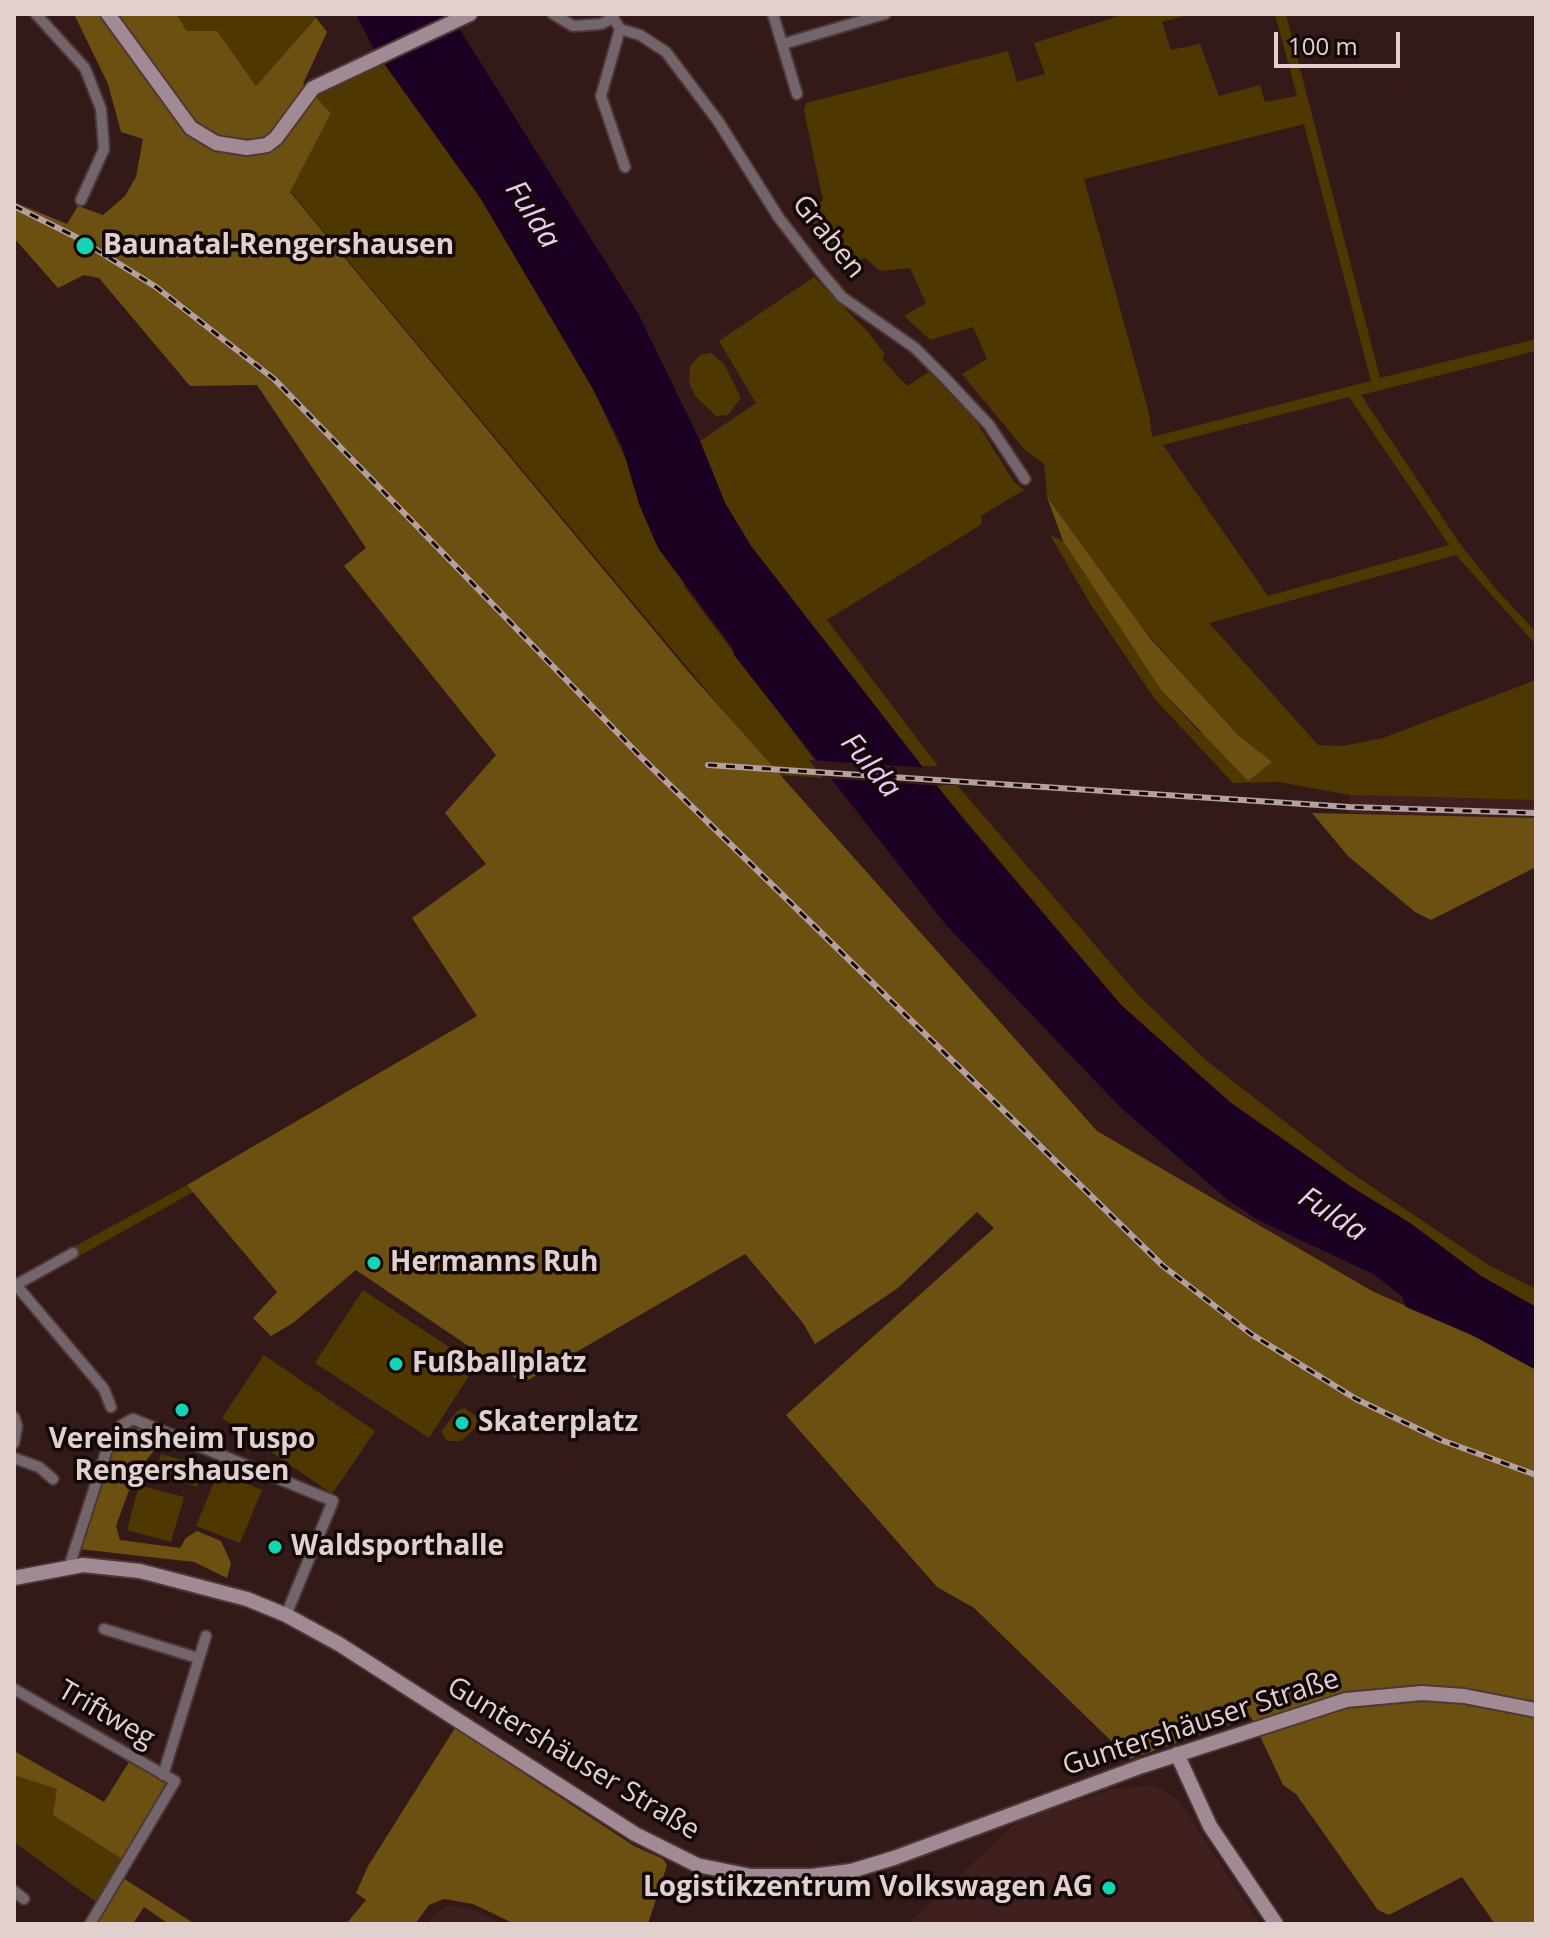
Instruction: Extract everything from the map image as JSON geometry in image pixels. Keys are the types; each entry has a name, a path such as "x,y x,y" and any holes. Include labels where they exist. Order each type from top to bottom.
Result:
{"street":[{"path":"36,14 85,68 101,109 104,149 81,200"},
{"path":"108,14 191,128 216,143 237,147 267,145 286,127 313,88 470,14"},
{"path":"553,14 573,26 601,24 612,16 620,29 601,96 625,167"},
{"path":"773,14 797,94"},
{"path":"783,44 885,14"},
{"name":"Graben","path":"620,29 640,35 666,52 718,121 779,218 820,271 842,297 915,348 944,377 989,425 1025,479"},
{"path":"73,1253 15,1286 104,1389 111,1407"},
{"path":"14,1417 17,1426 14,1443"},
{"path":"69,1567 108,1446 122,1425 133,1419 333,1501 286,1615"},
{"path":"14,1458 39,1467 53,1479"},
{"name":"Guntershäuser Straße","path":"14,1578 69,1567 140,1571 195,1583 286,1615 339,1644 635,1834 697,1865 751,1876 783,1878 851,1871 938,1843 1177,1754 1366,1696 1450,1695 1536,1710"},
{"path":"104,1629 198,1658"},
{"path":"163,1775 206,1636"},
{"name":"Triftweg","path":"14,1689 175,1781 90,1924"},
{"path":"1177,1754 1210,1826 1276,1924"},
{"path":"14,1891 24,1899"}],"shaded area":[{"path":"74,14 176,14 187,31 217,31 256,86 316,18 327,32 303,84 331,113 290,192 686,669 1097,1131 1372,1291 1536,1364 1536,1924 1495,1924 1462,1877 1389,1915 1378,1910 1296,1794 1283,1785 1251,1717 1130,1759 974,1608 937,1587 786,1415 994,1228 977,1212 898,1288 815,1344 803,1323 745,1254 523,1383 356,1270 293,1323 271,1336 253,1318 277,1292 187,1185 477,1016 412,918 486,864 445,813 496,755 344,566 366,548 257,385 190,386 99,278 84,275 58,288 14,238 14,202 67,224 78,206 103,215 125,196 136,177 143,139 121,132 108,84"},
{"path":"176,14 313,14 316,18 256,86 217,32 187,31"},
{"path":"1125,14 1191,14 1162,22 1171,50 1200,44 1219,96 1260,85 1265,102 1297,96 1275,14 1286,14 1380,378 1536,339 1536,351 1361,395 1458,541 1494,587 1536,632 1536,645 1456,555 1209,623 1318,745 1343,746 1383,738 1536,680 1536,800 1350,795 1279,782 1233,783 1154,698 1091,605 1050,535 1063,541 1161,690 1199,732 1271,762 1238,735 1143,629 1047,497 1044,464 1025,450 962,374 987,359 973,327 930,340 904,316 926,303 910,268 880,271 865,258 843,268 807,214 823,200 804,111 806,103 1008,51 1017,82 1045,74 1034,43","holes":["1304,124 1371,381 1152,437 1149,413 1084,179","1349,397 1449,545 1268,596 1163,445"]},
{"path":"385,62 481,199 593,389 686,589 828,778 777,775 290,191 331,113 303,84 313,88"},
{"path":"814,277 868,332 885,354 882,359 907,386 929,372 976,421 1014,482 1024,490 981,516 982,524 827,620 938,766 922,766 751,546 725,503 700,441 756,403 719,341"},
{"path":"711,353 724,364 741,398 728,415 716,416 695,396 689,382 690,366 700,355"},
{"path":"1047,497 1149,637 1238,735 1272,762 1248,781 1161,690 1063,541"},
{"path":"936,785 957,785 1139,996 1207,1061 1347,1170 1487,1264 1536,1289 1536,1307 1481,1276 1410,1223 1350,1186 1231,1103 1121,1005"},
{"path":"1350,795 1536,800 1536,818 1348,813"},
{"path":"1312,813 1536,818 1536,867 1431,920 1415,912 1348,856"},
{"path":"187,1185 193,1192 74,1259 70,1249"},
{"name":"Fußballplatz","path":"363,1290 476,1365 429,1438 315,1363"},
{"name":"Fußballplatz","path":"264,1355 375,1431 332,1494 222,1418"},
{"name":"Skaterplatz","path":"465,1408 478,1418 476,1427 461,1441 447,1441 441,1431 458,1410"},
{"path":"126,1426 150,1432 162,1440 138,1471 128,1493 116,1526 120,1540 180,1548 186,1538 197,1531 221,1541 231,1563 227,1578 194,1562 79,1549 111,1452"},
{"path":"161,1454 203,1466 197,1487 155,1474"},
{"path":"218,1472 262,1490 240,1543 196,1526"},
{"path":"139,1485 184,1497 171,1542 127,1530"},
{"path":"455,1728 634,1846 663,1859 667,1865 648,1924 515,1924 473,1904 444,1899 429,1905 415,1924 346,1924 366,1900 356,1893 368,1866"},
{"path":"14,1751 104,1802 129,1762 168,1785 122,1859 53,1815 57,1789 14,1775"},
{"path":"14,1753 104,1804 122,1859 96,1902 14,1842"},
{"path":"1153,1785 1178,1799 1260,1924 908,1924 1019,1820 1113,1789"},
{"path":"123,1878 195,1924 169,1924 144,1907 133,1924 96,1924"},
{"path":"449,1905 474,1910 503,1924 428,1924 436,1912"}],"water":[{"name":"Fulda","path":"356,14 450,14 639,315 700,441 725,503 751,546 963,819 1121,1005 1231,1103 1350,1186 1410,1223 1481,1276 1536,1307 1536,1370 1470,1334 1406,1307 1402,1296 1373,1274 1260,1221 1229,1201 1122,1109 946,925 734,655 732,647 658,548 639,504 622,446 593,389 481,199 375,51"}],"pier":[{"path":"809,760 929,768 942,786 823,778"}],"railway":[{"path":"14,206 76,237 156,287 274,379 641,757 1163,1266 1251,1334 1356,1399 1441,1440 1536,1475"},
{"path":"708,765 1349,807 1536,813"}],"place":[{"name":"Baunatal-Rengershausen","path":"85,246"},
{"name":"Hermanns Ruh","path":"374,1263"},
{"name":"Fußballplatz","path":"396,1364"},
{"name":"Vereinsheim Tuspo Rengershausen","path":"182,1410"},
{"name":"Skaterplatz","path":"462,1423"},
{"name":"Waldsporthalle","path":"275,1547"},
{"name":"Logistikzentrum Volkswagen AG","path":"1109,1888"}]}
